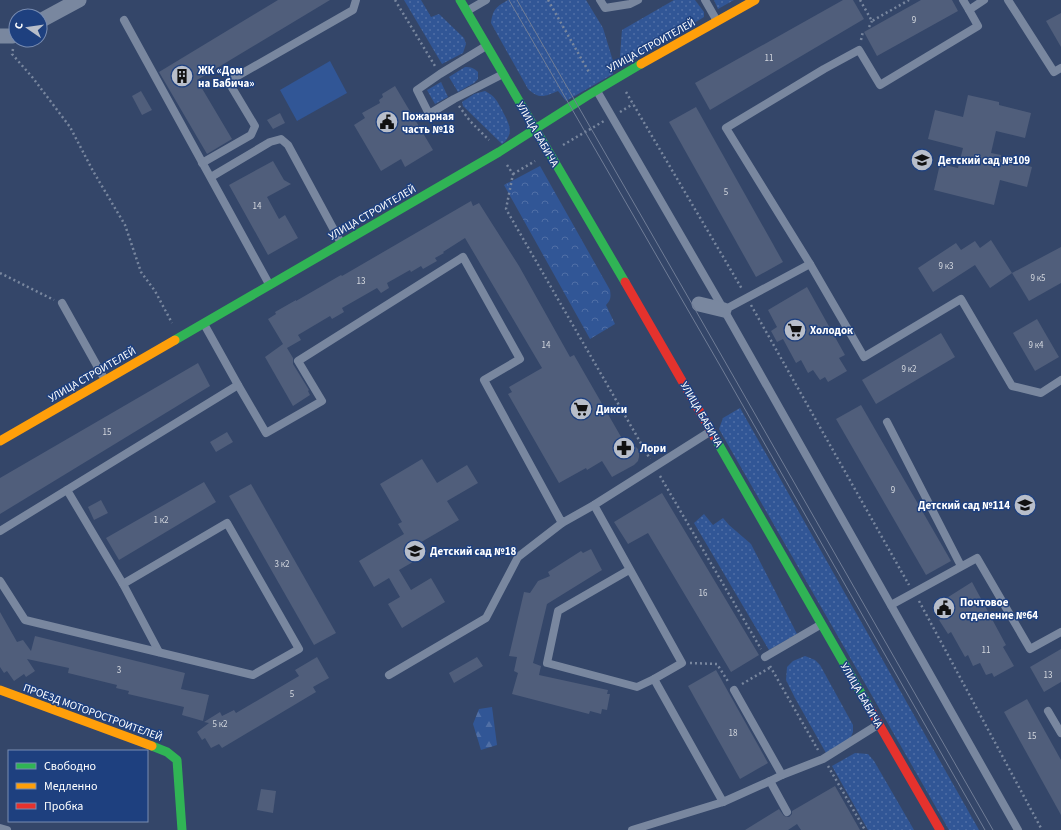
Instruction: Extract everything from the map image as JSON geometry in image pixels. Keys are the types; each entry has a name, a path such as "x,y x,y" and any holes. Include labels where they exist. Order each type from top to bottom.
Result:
{"street":[{"path":"48,17 79,0"},
{"name":"УЛИЦА БАБИЧА","path":"460,0 711,430 821,625 940,830"},
{"name":"УЛИЦА СТРОИТЕЛЕЙ","path":"0,441 499,152 617,77 755,0"},
{"path":"699,304 724,310"},
{"name":"ПРОЕЗД МОТОРОСТРОИТЕЛЕЙ","path":"0,690 168,752 177,760 182,830"}],"lane":[{"path":"202,163 250,135 254,126 231,86 234,78 353,10 356,0"},
{"path":"466,11 486,0"},
{"path":"600,0 605,8 630,4 638,0"},
{"path":"705,0 718,22"},
{"path":"963,0 978,26 880,85 859,50 824,69 726,128 810,264 864,357 961,299 1012,386 1041,393 1061,380"},
{"path":"969,10 984,0"},
{"path":"1008,0 1054,72 1061,68"},
{"path":"124,20 270,285"},
{"path":"486,46 417,90 429,114 454,99 503,74"},
{"path":"597,89 724,310 1018,830"},
{"path":"211,177 270,142 281,139 288,145 341,244"},
{"path":"204,324 266,433 322,401 298,361 463,258 520,360 484,380 562,523"},
{"path":"724,310 810,264"},
{"path":"62,303 105,380"},
{"path":"0,531 238,386"},
{"path":"887,422 961,566"},
{"path":"389,676 486,618 518,557 562,523 594,505 711,430"},
{"path":"67,490 123,584 159,652"},
{"path":"594,505 682,663 654,679 637,686 547,662 558,611 630,570"},
{"path":"0,580 25,620 253,675 299,648 227,523 123,584"},
{"path":"891,605 977,558 1030,649 1061,632"},
{"path":"765,657 821,625"},
{"path":"654,679 723,802"},
{"path":"734,690 782,775"},
{"path":"1048,711 1061,733"},
{"path":"632,830 723,802 782,775 823,759 879,724"},
{"path":"770,781 786,812"},
{"path":"0,828 7,830"}],"path":[{"path":"395,0 440,74"},
{"path":"548,0 597,89"},
{"path":"860,0 872,21"},
{"path":"869,27 872,21 909,0"},
{"path":"6,36 12,54 70,127 93,171 125,225 141,272 155,291 180,337"},
{"path":"617,77 747,298 914,592 1042,830"},
{"path":"454,99 461,111 494,145 513,174 506,209 864,830"},
{"path":"513,174 633,104"},
{"path":"0,273 62,303"},
{"path":"682,663 717,664 734,690 771,667"}],"green space":[{"path":"404,0 421,0 431,17 439,14 464,38 466,44 463,53 442,64"},
{"path":"508,0 586,0 603,28 613,61 613,74 566,101 558,91 543,96 536,95 528,89 491,23 496,9"},
{"path":"674,0 695,0 704,12 704,17 619,69 622,30"},
{"path":"714,0 734,0 718,9"},
{"path":"330,61 347,93 297,121 280,90"},
{"path":"465,67 472,68 477,71 478,79 458,92 449,77"},
{"path":"441,82 448,97 435,104 427,90"},
{"path":"485,91 495,99 510,127 509,136 502,144 463,106 462,102 474,94"},
{"path":"540,166 610,290 609,302 606,305 615,324 590,339 504,185"},
{"path":"740,408 979,830 949,830 719,429 723,418"},
{"path":"704,514 713,525 723,518 751,544 797,634 769,650 694,523"},
{"path":"805,656 815,660 820,665 853,725 853,732 850,739 826,753 786,680 787,667 793,661"},
{"path":"492,707 497,745 481,750 473,724 479,709"},
{"path":"855,753 868,754 874,761 914,830 868,830 832,766"}],"building":[{"name":"ЖК «Дом на Бабича»","path":"278,0 330,0 197,80 232,139 207,154 159,72"},
{"path":"843,0 853,0 864,19 710,110 695,83"},
{"path":"921,0 952,0 958,11 877,56 864,32"},
{"path":"1061,13 1061,47 1046,21"},
{"name":"Пожарная часть №18","path":"395,86 433,150 405,167 401,159 381,171 354,125 365,118 362,113 380,103 379,100 383,97 382,94"},
{"path":"141,91 152,110 142,115 132,96"},
{"path":"968,95 999,102 999,105 1031,113 1025,138 996,131 991,153 1001,155 1000,159 1032,167 1027,187 1000,180 994,205 934,190 940,164 958,168 963,148 928,139 935,110 963,117"},
{"path":"696,107 783,262 756,277 669,122"},
{"path":"280,113 285,123 273,129 267,120"},
{"path":"273,161 284,180 291,184 267,197 279,219 285,215 298,238 268,255 229,185"},
{"path":"471,201 473,206 479,203 519,266 570,357 574,355 624,442 633,444 638,449 638,461 634,465 612,477 602,461 559,483 508,394 512,392 509,387 542,368 465,238 435,258 437,261 423,269 421,266 411,272 410,270 387,283 389,288 381,293 377,288 342,308 344,312 332,319 330,316 298,335 301,340 287,348 293,358 293,364 309,390 310,395 293,406 265,357 283,344 268,319 276,314 275,312 341,275 342,276"},
{"path":"991,240 1012,273 990,288 975,265 933,292 918,268 956,243 961,250 975,241 980,248"},
{"path":"1061,247 1061,283 1029,301 1012,273"},
{"path":"807,287 845,355 839,358 847,371 828,382 825,377 820,380 813,370 808,373 801,360 796,363 783,339 777,342 771,331 777,327 768,310"},
{"path":"1037,319 1059,357 1035,371 1013,333"},
{"path":"941,333 955,357 876,404 862,380"},
{"path":"198,363 210,386 0,514 0,478"},
{"path":"861,405 951,561 926,575 836,419"},
{"path":"227,432 233,442 216,452 210,442"},
{"path":"422,459 437,483 467,465 478,483 447,501 459,520 411,548 418,559 399,570 411,590 431,578 445,602 402,628 388,604 400,597 389,578 374,587 359,561 404,534 398,524 402,522 380,484"},
{"path":"204,482 216,502 119,560 106,538"},
{"path":"251,484 336,633 314,645 229,496"},
{"path":"662,493 759,655 731,672 648,533 628,544 614,522"},
{"path":"101,500 108,513 94,520 88,507"},
{"path":"591,549 602,570 547,604 533,663 541,666 539,675 608,690 607,694 610,694 607,710 602,709 601,714 590,711 589,714 512,694 518,673 514,671 517,657 509,656 524,592 530,593 538,581 550,576 548,572 581,551 583,553"},
{"path":"972,582 1006,645 1003,647 1014,666 994,677 992,673 986,675 980,663 973,666 968,655 965,657 951,632 948,634 939,620 942,618 934,606"},
{"path":"0,612 17,642 23,640 31,651 35,636 185,673 181,689 209,695 203,721 182,715 184,707 128,694 129,691 116,688 117,685 68,673 69,668 27,659 35,671 26,677 24,674 14,681 7,671 4,673 0,667"},
{"path":"1061,649 1061,682 1044,692 1030,667"},
{"path":"317,657 329,678 313,687 316,692 222,748 219,744 211,748 205,738 202,740 197,732 209,723 204,722 220,712 222,716 234,710 236,713 299,676 295,670"},
{"path":"477,657 483,666 454,683 449,673"},
{"path":"716,670 768,763 740,779 688,686"},
{"path":"1027,699 1061,760 1061,815 1004,712"},
{"path":"835,786 860,830 801,830 797,824 788,830 745,830 779,809 784,816 789,817 792,814 792,811"},
{"path":"261,789 276,791 273,813 257,810"}],"tram line":[{"path":"509,0 985,830"},
{"path":"517,0 993,830"}],"traffic: fast":[{"path":"460,0 625,282"},
{"path":"175,340 499,152 587,96 641,64"},
{"path":"715,438 869,707"},
{"path":"152,746 167,752 177,760 182,830"}],"traffic: slow":[{"path":"641,64 755,0"},
{"path":"0,441 175,340"},
{"path":"0,690 152,746"}],"traffic: jam":[{"path":"625,282 715,438"},
{"path":"869,707 940,830"}],"place":[{"name":"ЖК «Дом на Бабича»","path":"182,76"},
{"name":"Пожарная часть №18","path":"387,122"},
{"name":"Детский сад №109","path":"922,160"},
{"name":"Холодок","path":"795,330"},
{"name":"Дикси","path":"581,409"},
{"name":"Лори","path":"624,448"},
{"name":"Детский сад №114","path":"1025,505"},
{"name":"Детский сад №18","path":"415,551"},
{"name":"Почтовое отделение №64","path":"944,608"}]}
